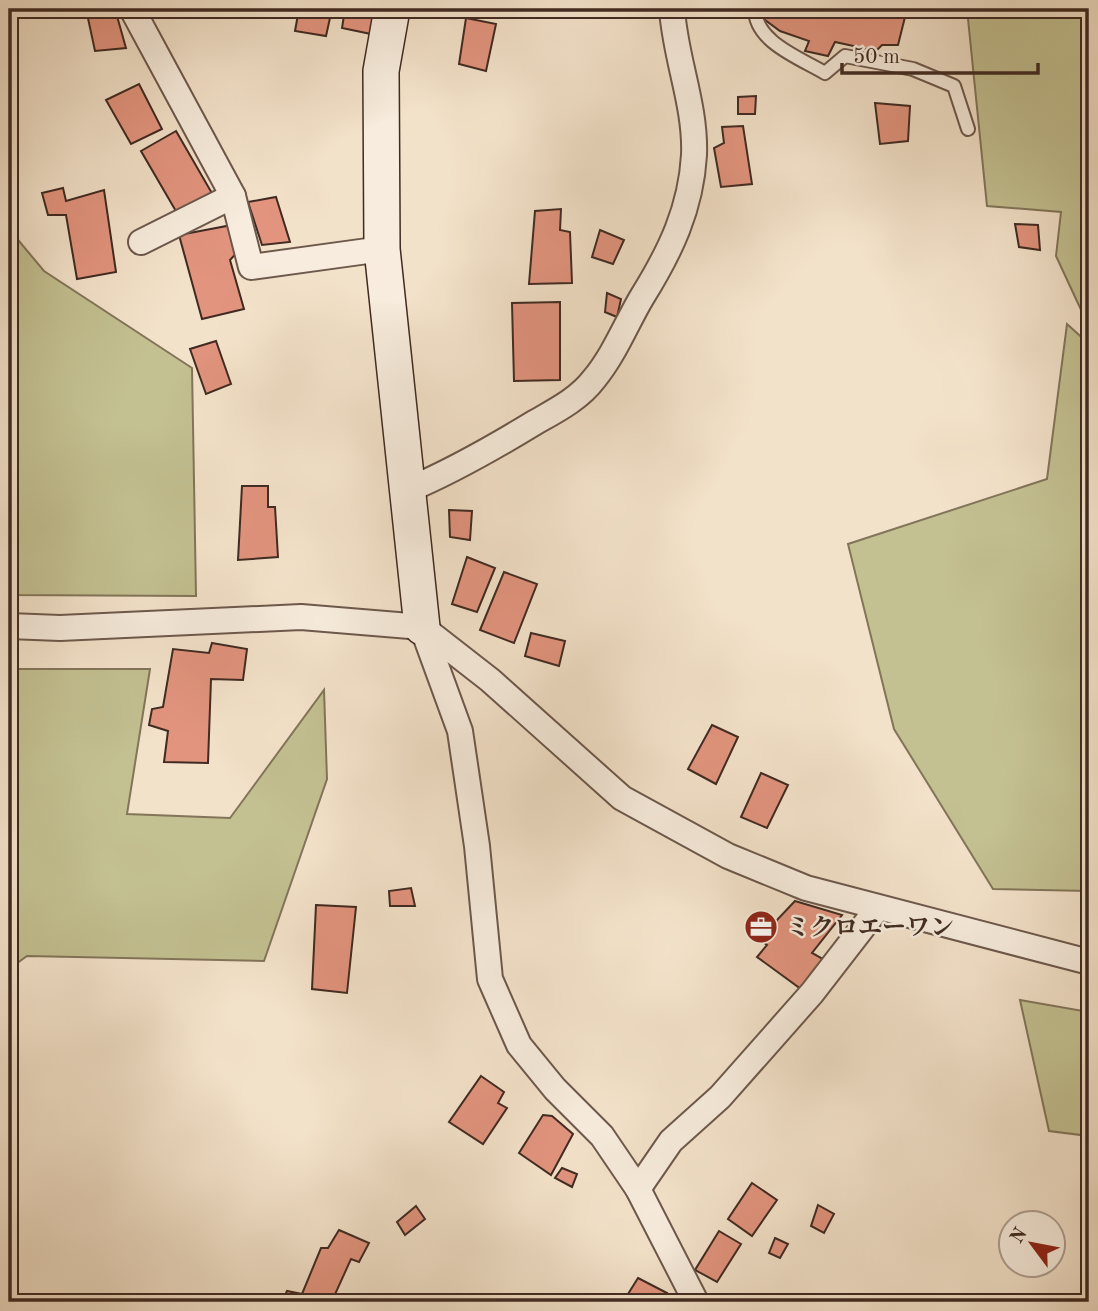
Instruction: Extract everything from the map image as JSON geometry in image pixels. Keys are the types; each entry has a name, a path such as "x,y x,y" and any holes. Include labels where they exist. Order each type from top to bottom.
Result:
{"street":[{"path":"132,9 233,196 251,267 382,249"},
{"path":"392,9 381,71 382,249 422,627 460,731 477,846 490,979 519,1045 555,1089 602,1136 638,1189 696,1302"},
{"path":"408,490 451,472 564,406 593,381 658,271 677,236 690,197 694,154 693,117 672,9"},
{"path":"141,242 233,196"},
{"path":"9,626 61,628 301,617 422,627 490,680 622,797 728,856 806,888 877,909 1089,962"},
{"path":"638,1189 671,1141 720,1097 812,993 877,909"}],"lane":[{"path":"755,9 755,18 769,39 825,72 845,56 913,69 954,86 968,129"}],"shaded area":[{"path":"967,9 1089,9 1089,327 1056,256 1061,212 987,206"},
{"path":"9,229 44,271 192,368 196,596 9,595"},
{"path":"1067,324 1089,344 1089,891 993,889 894,729 848,544 1047,479"},
{"path":"9,669 150,669 127,814 230,818 324,690 327,779 264,961 27,956 9,969"},
{"path":"1020,1000 1089,1012 1089,1136 1049,1131"}],"building":[{"path":"86,9 115,9 126,48 95,51"},
{"path":"299,9 332,9 326,36 295,31"},
{"path":"345,9 377,10 371,34 342,28"},
{"path":"763,9 907,9 898,45 882,45 876,51 835,42 828,56 805,51 809,41 780,31 761,17"},
{"path":"466,18 496,24 486,71 459,64"},
{"path":"139,84 162,129 131,144 106,100"},
{"path":"756,96 755,114 738,114 738,97"},
{"path":"875,103 910,106 908,141 880,144"},
{"path":"743,126 752,184 721,187 714,148 724,143 722,127"},
{"path":"176,131 213,195 177,213 141,151"},
{"path":"63,188 66,201 104,190 116,272 77,279 66,215 48,215 42,193"},
{"path":"276,197 290,242 262,245 248,202"},
{"path":"561,209 560,230 570,232 572,283 529,284 535,211"},
{"path":"1015,224 1038,225 1040,250 1019,247"},
{"path":"232,225 240,249 230,260 244,309 202,319 179,235"},
{"path":"600,230 624,240 613,264 592,257"},
{"path":"607,293 621,299 617,317 605,312"},
{"path":"560,302 560,380 514,381 512,303"},
{"path":"216,341 231,384 206,394 190,349"},
{"path":"242,486 268,486 268,507 275,507 278,557 238,560"},
{"path":"449,510 472,511 470,540 450,537"},
{"path":"467,557 495,568 477,612 452,604"},
{"path":"504,572 537,584 514,643 480,630"},
{"path":"531,633 565,641 559,666 525,656"},
{"path":"212,643 247,649 243,680 211,679 208,763 164,762 168,731 149,725 152,709 163,707 173,649 209,653"},
{"path":"712,725 738,737 716,784 688,769"},
{"path":"761,773 788,785 767,828 741,817"},
{"path":"411,888 415,906 390,906 389,891"},
{"path":"795,901 842,915 812,953 823,959 801,989 757,957 767,945 759,939"},
{"path":"316,905 356,907 347,993 312,989"},
{"path":"481,1076 504,1092 498,1103 507,1108 483,1144 449,1122"},
{"path":"543,1115 552,1116 573,1134 551,1175 519,1153"},
{"path":"562,1168 577,1174 572,1187 555,1178"},
{"path":"752,1183 777,1200 752,1236 728,1219"},
{"path":"818,1205 834,1214 824,1233 811,1226"},
{"path":"416,1206 425,1219 405,1235 397,1222"},
{"path":"339,1230 369,1243 359,1262 351,1259 332,1301 323,1298 321,1302 282,1302 287,1291 302,1294 321,1248 328,1248"},
{"path":"719,1231 741,1244 717,1282 695,1270"},
{"path":"775,1238 788,1244 780,1258 769,1253"},
{"path":"638,1278 667,1293 662,1302 623,1302"}],"place":[{"name":"ミクロエーワン","path":"761,927"}]}
